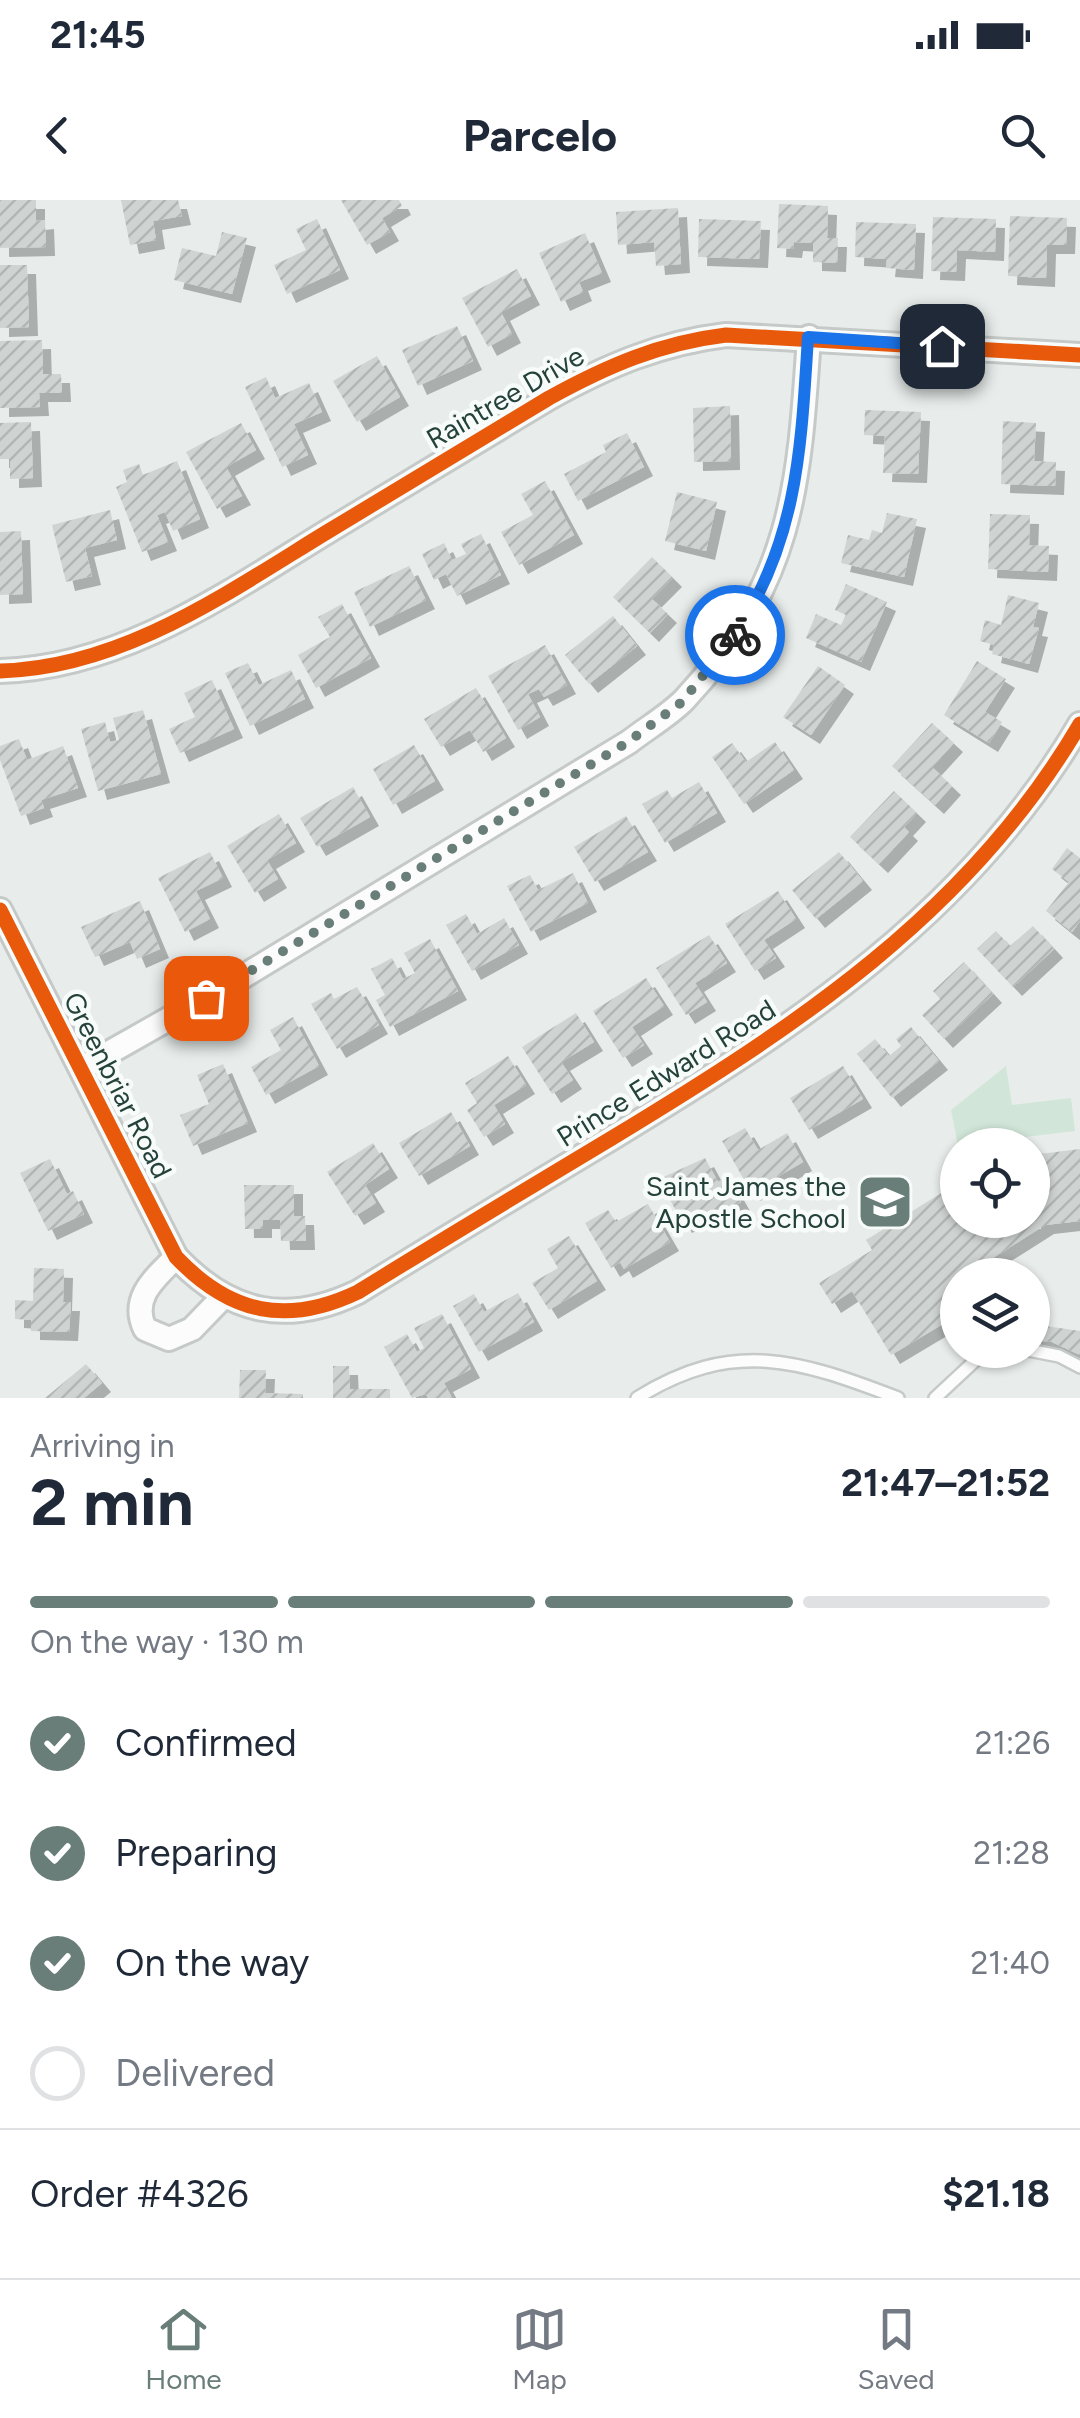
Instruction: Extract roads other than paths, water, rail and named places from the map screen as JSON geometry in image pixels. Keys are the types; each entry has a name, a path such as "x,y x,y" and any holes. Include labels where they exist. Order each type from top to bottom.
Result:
{"street":[{"name":"Raintree Drive","path":"0,671 55,664 101,652 176,622 605,366 645,351 726,335 1080,355"},
{"path":"82,1068 239,979 612,752 682,702 726,650 750,613 780,548 798,476 808,337"},
{"name":"Prince Edward Road","path":"196,1278 222,1298 271,1310 293,1312 336,1302 765,1044 832,996 935,907 1008,825 1080,724"},
{"name":"Greenbriar Road","path":"0,910 176,1257 196,1278"},
{"path":"176,1257 146,1288 138,1315 145,1330 169,1339 192,1330 222,1298"}],"lane":[{"path":"1050,1354 1080,1367"},
{"path":"637,1398 676,1375 698,1368 758,1360 790,1362 832,1373 898,1398"},
{"path":"935,1398 966,1368"}],"place":[{"name":"Saint James the Apostle School","path":"885,1202"}]}
